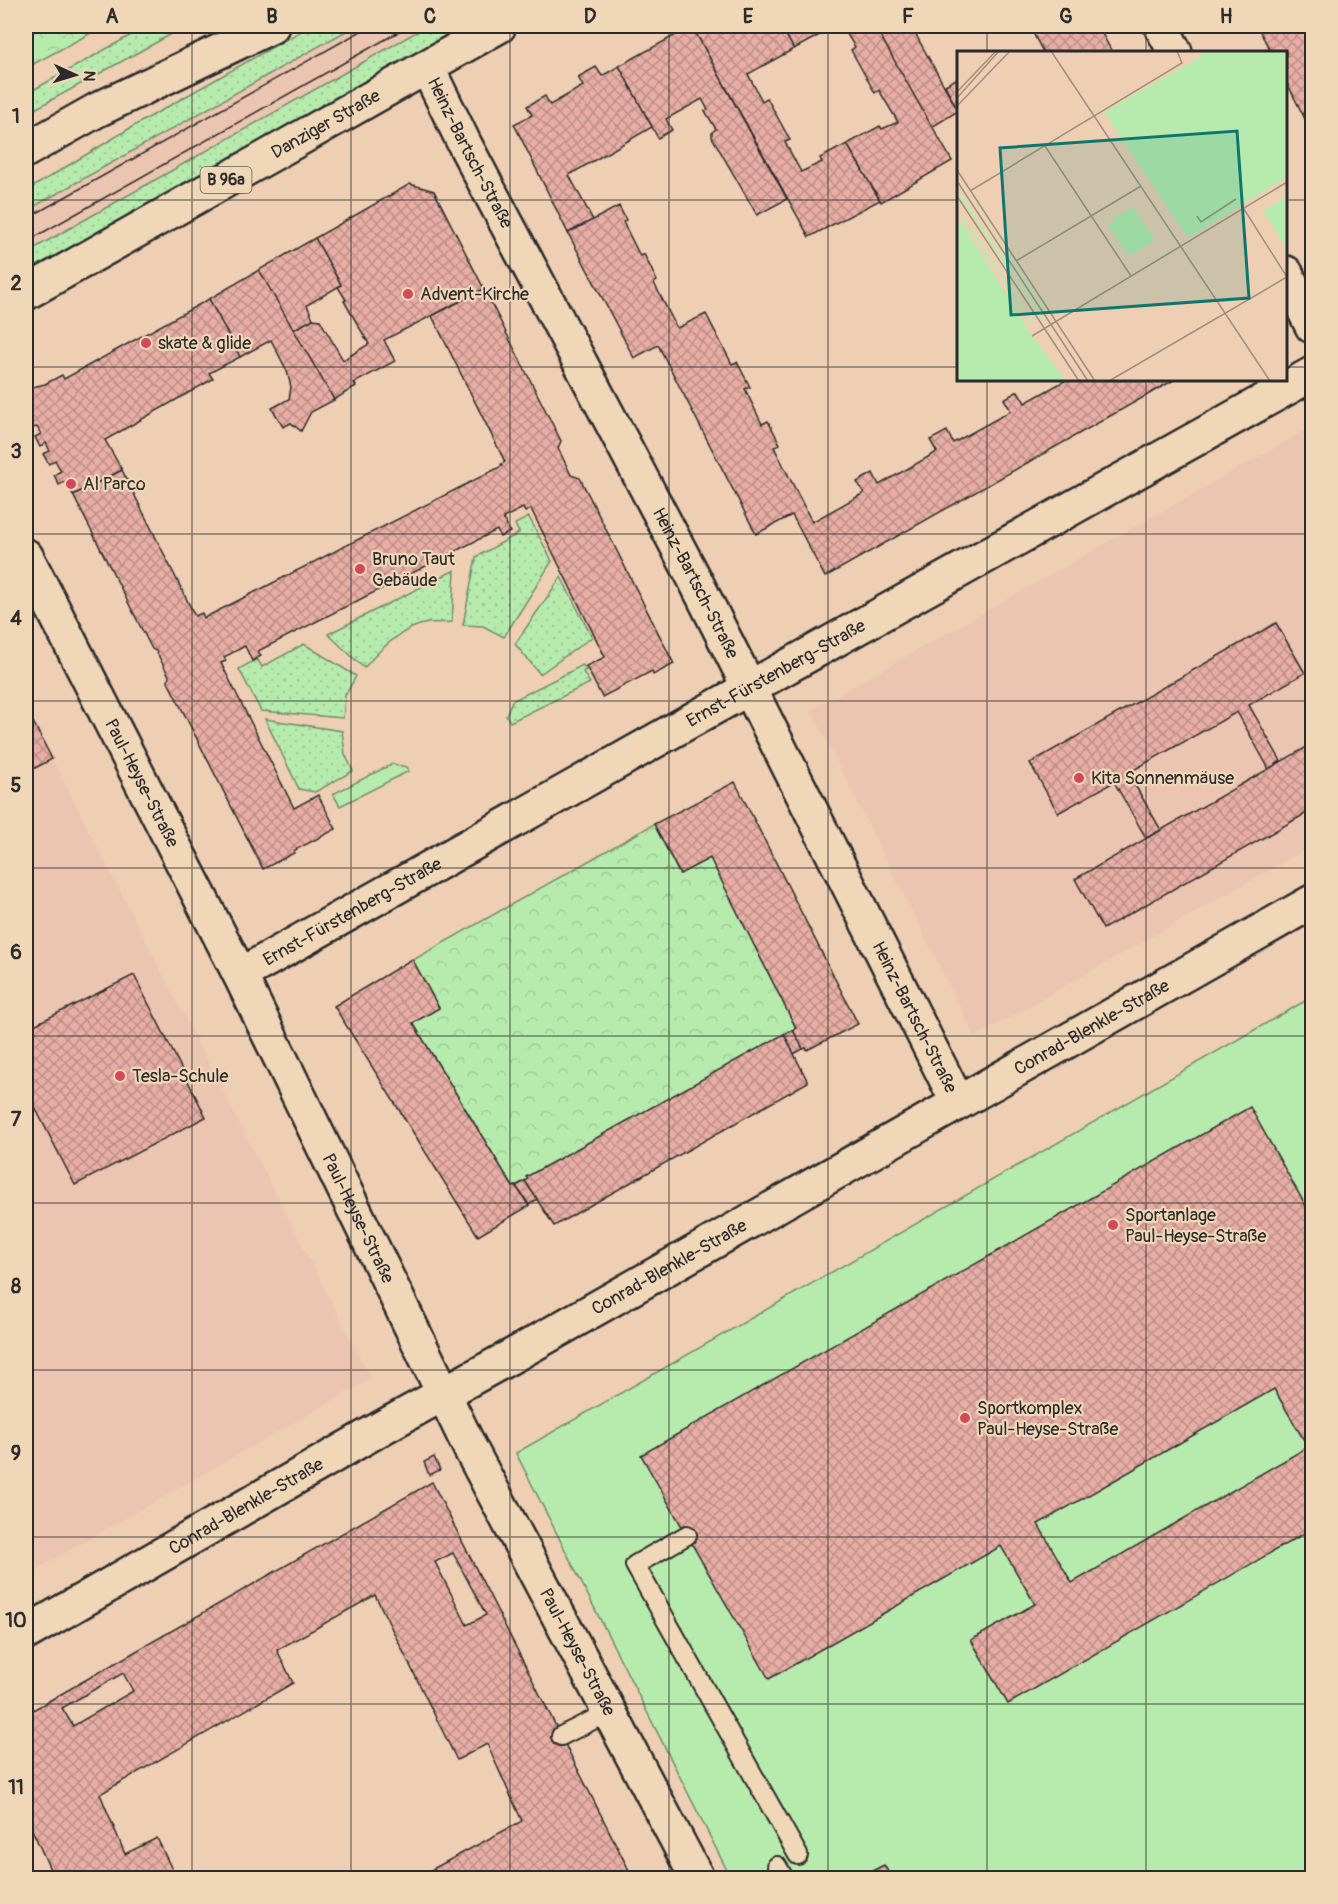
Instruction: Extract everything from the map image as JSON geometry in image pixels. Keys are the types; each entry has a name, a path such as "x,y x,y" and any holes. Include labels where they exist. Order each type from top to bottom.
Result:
{"street":[{"path":"26,150 97,110 272,26"},
{"name":"Danziger Straße","path":"26,293 499,26"},
{"path":"1161,26 1174,51"},
{"name":"Heinz-Bartsch-Straße","path":"427,67 465,145 750,688 958,1103"},
{"path":"1287,275 1312,326"},
{"name":"Ernst-Fürstenberg-Straße","path":"240,975 1312,374"},
{"name":"Paul-Heyse-Straße","path":"26,556 240,975 443,1393 697,1878"},
{"name":"Conrad-Blenkle-Straße","path":"26,1633 443,1393 1312,902"}],"lane":[{"path":"687,1535 635,1565 798,1854"},
{"path":"561,1736 609,1712"}],"shaded area":[{"path":"355,26 427,26 26,253 26,211"},
{"name":"Kita Sonnenmäuse","path":"1304,431 1312,448 1312,846 975,1037 811,710"},
{"name":"Tesla-Schule","path":"26,708 371,1379 26,1575"}],"green space":[{"path":"26,26 104,26 26,68"},
{"path":"147,26 186,26 26,114 26,94"},
{"path":"310,26 355,26 26,211 26,191 132,127"},
{"path":"427,26 468,26 26,277 26,253"},
{"path":"529,517 552,561 504,637 483,626 463,625 476,557 519,533 515,524"},
{"path":"455,570 452,622 428,623 409,629 384,646 364,668 328,634"},
{"path":"561,577 592,637 540,674 515,644"},
{"path":"304,644 356,676 345,696 343,718 261,711 239,669 257,659 262,667"},
{"path":"583,665 586,670 583,672 590,683 510,722 506,715 512,701"},
{"path":"265,719 342,731 345,754 353,771 315,792 299,789"},
{"path":"392,764 407,767 409,771 340,806 333,794"},
{"path":"654,824 679,874 710,858 796,1028 527,1177 528,1179 513,1187 413,1023 439,1008 413,960"},
{"name":"Sportanlage Paul-Heyse-Straße","path":"1312,997 1312,1878 731,1878 516,1453"}],"building":[{"path":"692,26 781,26 794,49 748,74 762,101 767,98 790,140 785,142 801,172 822,162 820,158 847,144 880,200 809,237"},
{"path":"692,26 787,199 757,215 712,137 712,132 716,129 705,111 708,110 702,99 666,119 672,130 658,138 619,66"},
{"path":"781,26 836,26 794,49"},
{"path":"842,26 875,26 952,161 881,202 847,144 880,126 882,129 898,122 879,90 875,93 851,50 855,47"},
{"path":"875,26 903,26 905,30 911,26 957,109 957,112 932,127"},
{"path":"1033,26 1098,26 1111,51 1042,51 1032,31 1036,30"},
{"path":"1257,26 1312,26 1312,133 1287,83 1287,51 1270,51"},
{"path":"619,66 652,127 569,175 593,220 568,233 514,124 532,115 527,106 545,96 550,105 583,86 578,77 596,67 602,76"},
{"path":"957,79 957,109 945,85"},
{"name":"Advent-Kirche","path":"410,184 434,191 484,289 384,340 395,361 354,383 356,386 334,400 293,330 313,319 320,320 343,360 369,344 344,301 346,300 338,287 341,285 315,238"},
{"path":"619,206 626,220 623,222 640,256 644,254 657,281 654,283 677,328 706,314 732,364 737,362 750,387 745,389 762,424 768,421 780,444 774,447 812,522 864,493 857,482 873,473 879,485 937,452 930,440 947,431 953,443 1011,411 1004,399 1018,391 1025,403 1064,381 1172,381 825,577 792,515 756,534 658,345 634,358 568,233"},
{"path":"315,238 341,285 307,305 313,319 293,330 259,270"},
{"path":"259,270 334,400 311,412 301,431 291,423 283,427 272,408 289,399 291,387 287,371 271,340 240,357 209,299"},
{"name":"Bruno Taut Gebäude","path":"484,289 561,441 558,448 571,475 580,478 674,664 653,675 652,671 602,697 586,666 605,657 531,509 525,512 523,508 503,518 510,532 500,537 497,530 258,651 261,656 252,661 245,646 224,657 226,661 221,663 294,808 318,795 336,829 263,869 168,682 169,676 156,651 152,649 73,495 122,470 195,616 202,613 204,618 502,466 501,464 505,462 432,316"},
{"path":"209,299 240,357 209,373 213,379 105,440 122,470 73,495 66,481 59,485 54,475 61,471 55,460 49,464 43,454 50,451 46,443 40,447 35,437 41,434 37,427 32,428 26,420 27,393 33,387 45,384 62,375 64,379"},
{"path":"1276,623 1305,673 1249,705 1281,761 1269,769 1237,712 1128,773 1161,830 1146,838 1114,782 1058,813 1030,763"},
{"path":"26,708 52,759 26,773"},
{"path":"1312,744 1312,810 1103,929 1075,879"},
{"path":"735,782 858,1024 807,1050 803,1049 793,1030 796,1028 710,858 680,874 654,824"},
{"path":"412,959 439,1008 413,1023 513,1187 516,1186 529,1206 478,1236 334,1006"},
{"path":"134,975 206,1117 75,1185 26,1090 26,1029"},
{"path":"793,1030 803,1049 794,1054 784,1034"},
{"path":"784,1034 808,1082 554,1226 525,1181 528,1179 526,1177"},
{"name":"Sportkomplex Paul-Heyse-Straße","path":"1250,1107 1312,1217 1312,1529 1008,1704 971,1640 1035,1604 1001,1546 769,1679 641,1455","holes":["1274,1389 1308,1447 1072,1583 1038,1524"]},
{"path":"525,1181 537,1199 529,1205 516,1186"},
{"path":"434,1457 440,1470 429,1475 424,1462"},
{"path":"432,1482 633,1878 416,1878 522,1821 487,1744 457,1760 375,1595 277,1650 293,1683 100,1794 125,1854 157,1838 176,1878 54,1878 26,1816 26,1714","holes":["453,1553 486,1615 467,1625 435,1562","123,1673 133,1691 73,1726 62,1708"]},
{"path":"884,1865 892,1878 858,1878"}],"tram line":[{"path":"26,219 370,26"},
{"path":"26,242 409,26"}],"place":[{"name":"Advent-Kirche","path":"408,294"},
{"name":"skate & glide","path":"146,343"},
{"name":"Al Parco","path":"71,484"},
{"name":"Bruno Taut Gebäude","path":"360,569"},
{"name":"Kita Sonnenmäuse","path":"1079,778"},
{"name":"Tesla-Schule","path":"120,1076"},
{"name":"Sportanlage Paul-Heyse-Straße","path":"1113,1225"},
{"name":"Sportkomplex Paul-Heyse-Straße","path":"965,1418"}]}
